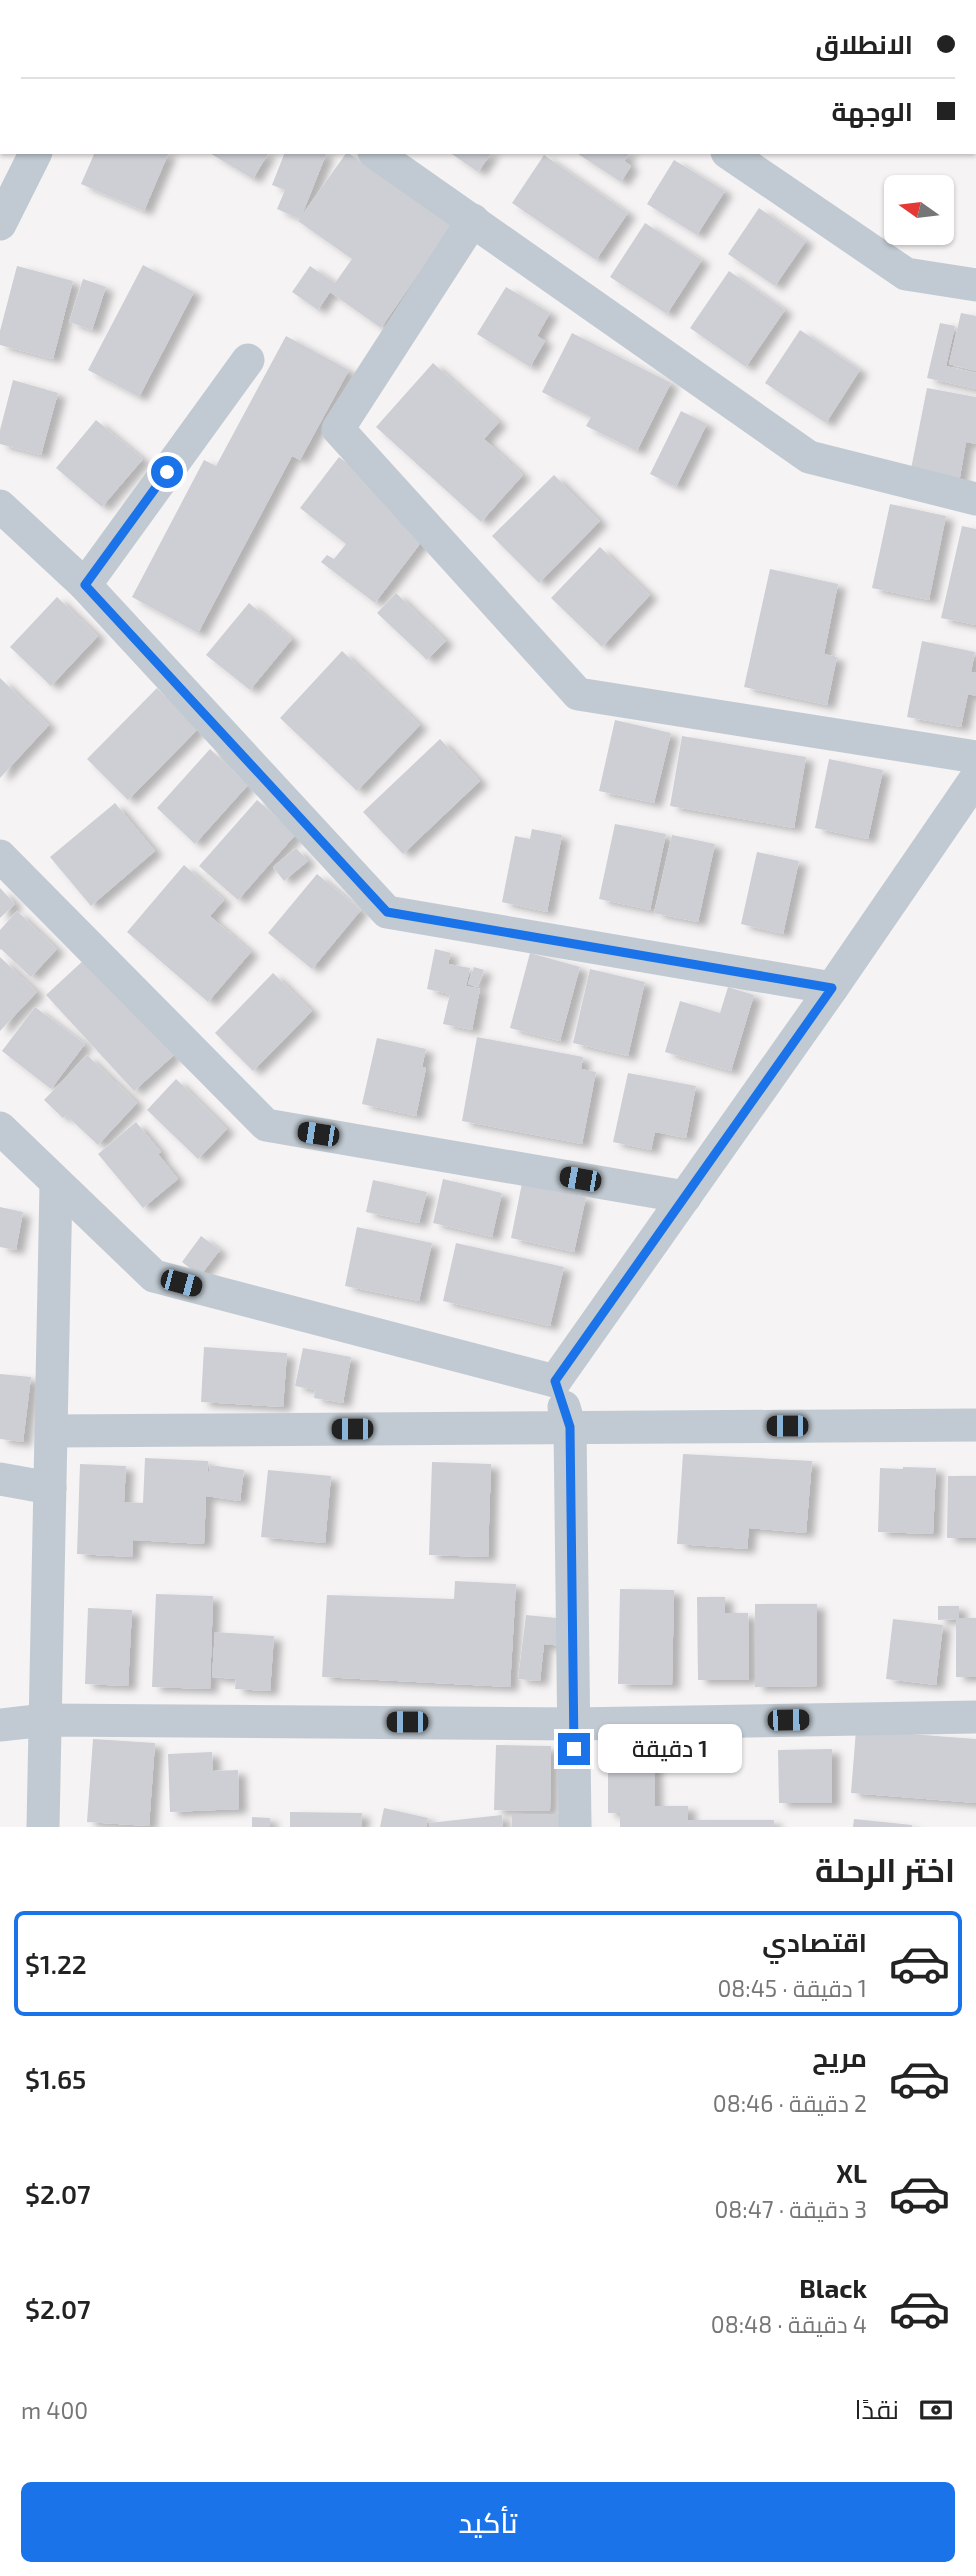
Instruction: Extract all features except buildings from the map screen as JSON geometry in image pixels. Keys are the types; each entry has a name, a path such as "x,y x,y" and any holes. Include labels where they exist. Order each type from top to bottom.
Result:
{"street":[{"path":"2,217 35,154"},
{"path":"377,154 809,457 976,499"},
{"path":"730,154 906,274 976,285"},
{"path":"473,220 338,429 578,694 976,757"},
{"path":"85,585 248,360"},
{"path":"0,506 85,585 387,912 832,988"},
{"path":"555,1381 832,988 976,778"},
{"path":"0,856 266,1125 685,1196"},
{"path":"0,1128 56,1185 154,1276 555,1381"},
{"path":"43,1827 56,1185"},
{"path":"555,1381 570,1427 575,1827"},
{"path":"51,1431 976,1425"},
{"path":"0,1479 50,1488"},
{"path":"0,1725 45,1720 573,1724 976,1717"}],"route":[{"path":"167,472 85,585 387,912 832,988 555,1381 570,1427 574,1749"}]}
